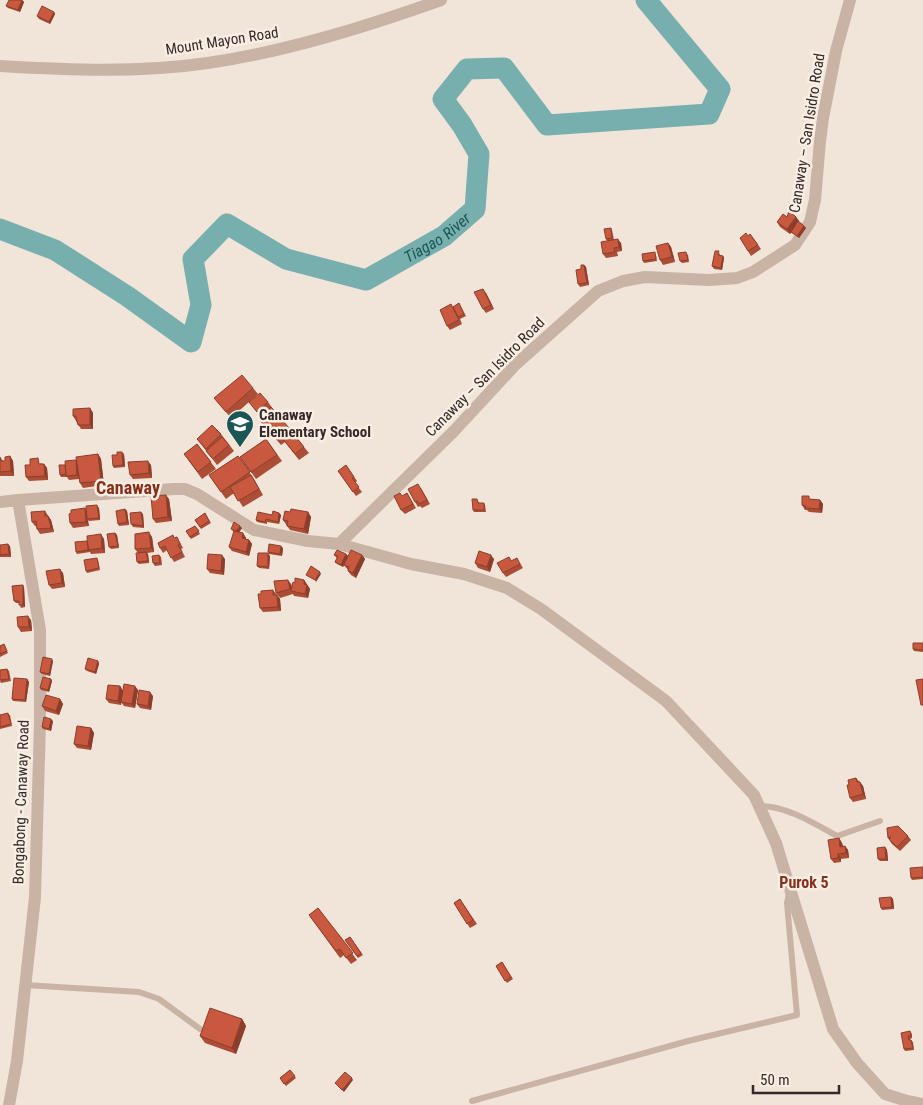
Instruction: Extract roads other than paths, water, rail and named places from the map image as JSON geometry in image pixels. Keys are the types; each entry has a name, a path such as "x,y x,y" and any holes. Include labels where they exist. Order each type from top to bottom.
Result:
{"street":[{"name":"Mount Mayon Road","path":"0,66 75,70 149,68 206,63 265,53 318,41 372,25 441,0"},
{"name":"Canaway – San Isidro Road","path":"339,544 454,431 515,365 598,292 623,281 645,278 709,280 736,278 753,272 795,246 810,222 815,200 823,118 836,51 850,0"},
{"path":"0,502 185,489 197,494 254,530 308,541 339,544 411,564 464,574 507,588 541,609 666,702 754,795 776,843 833,1030 857,1063 885,1094 923,1104"},
{"name":"Bongabong - Canaway Road","path":"9,1105 17,1061 35,896 40,723 40,630 27,564 18,500"}],"lane":[{"path":"760,806 773,806 803,818 837,836 880,821"},
{"path":"472,1102 688,1041 797,1015 786,903 791,889"},
{"path":"25,985 139,992 159,999 200,1029"}],"waterway":[{"name":"Tiagao River","path":"0,229 55,250 127,296 191,342 201,305 193,259 227,224 286,259 366,280 444,236 475,209 479,154 462,125 443,99 467,69 504,68 547,125 709,114 720,89 646,0"}],"place":[{"name":"Canaway Elementary School","path":"240,448"}],"district":[{"name":"Canaway","path":"128,487"},
{"name":"Purok 5","path":"804,882"}]}
